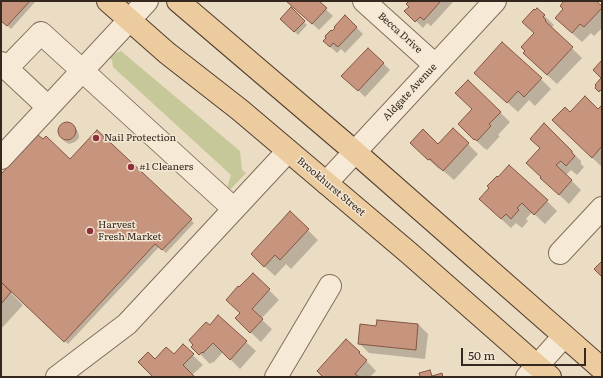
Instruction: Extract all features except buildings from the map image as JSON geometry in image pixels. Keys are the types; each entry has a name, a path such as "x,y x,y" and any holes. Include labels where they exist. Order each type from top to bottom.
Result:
{"main road":[{"name":"Brookhurst Street","path":"108,1 167,53 240,110 409,253 538,373"},
{"path":"178,1 355,152 602,369"}],"street":[{"path":"1,158 147,1"},
{"name":"Becca Drive","path":"364,1 435,65"},
{"name":"Aldgate Avenue","path":"326,183 495,1"},
{"path":"48,107 4,66 41,33 234,209"},
{"path":"57,377 127,324 288,151"},
{"path":"560,253 602,208"},
{"path":"276,377 330,286"},
{"path":"538,373 564,336"}],"green space":[{"path":"121,51 240,151 242,170 246,173 230,190 227,188 231,175 113,67 112,60 110,58 114,54"}],"place":[{"name":"Nail Protection","path":"96,138"},
{"name":"#1 Cleaners","path":"131,167"},
{"name":"Harvest Fresh Market","path":"90,231"}]}
